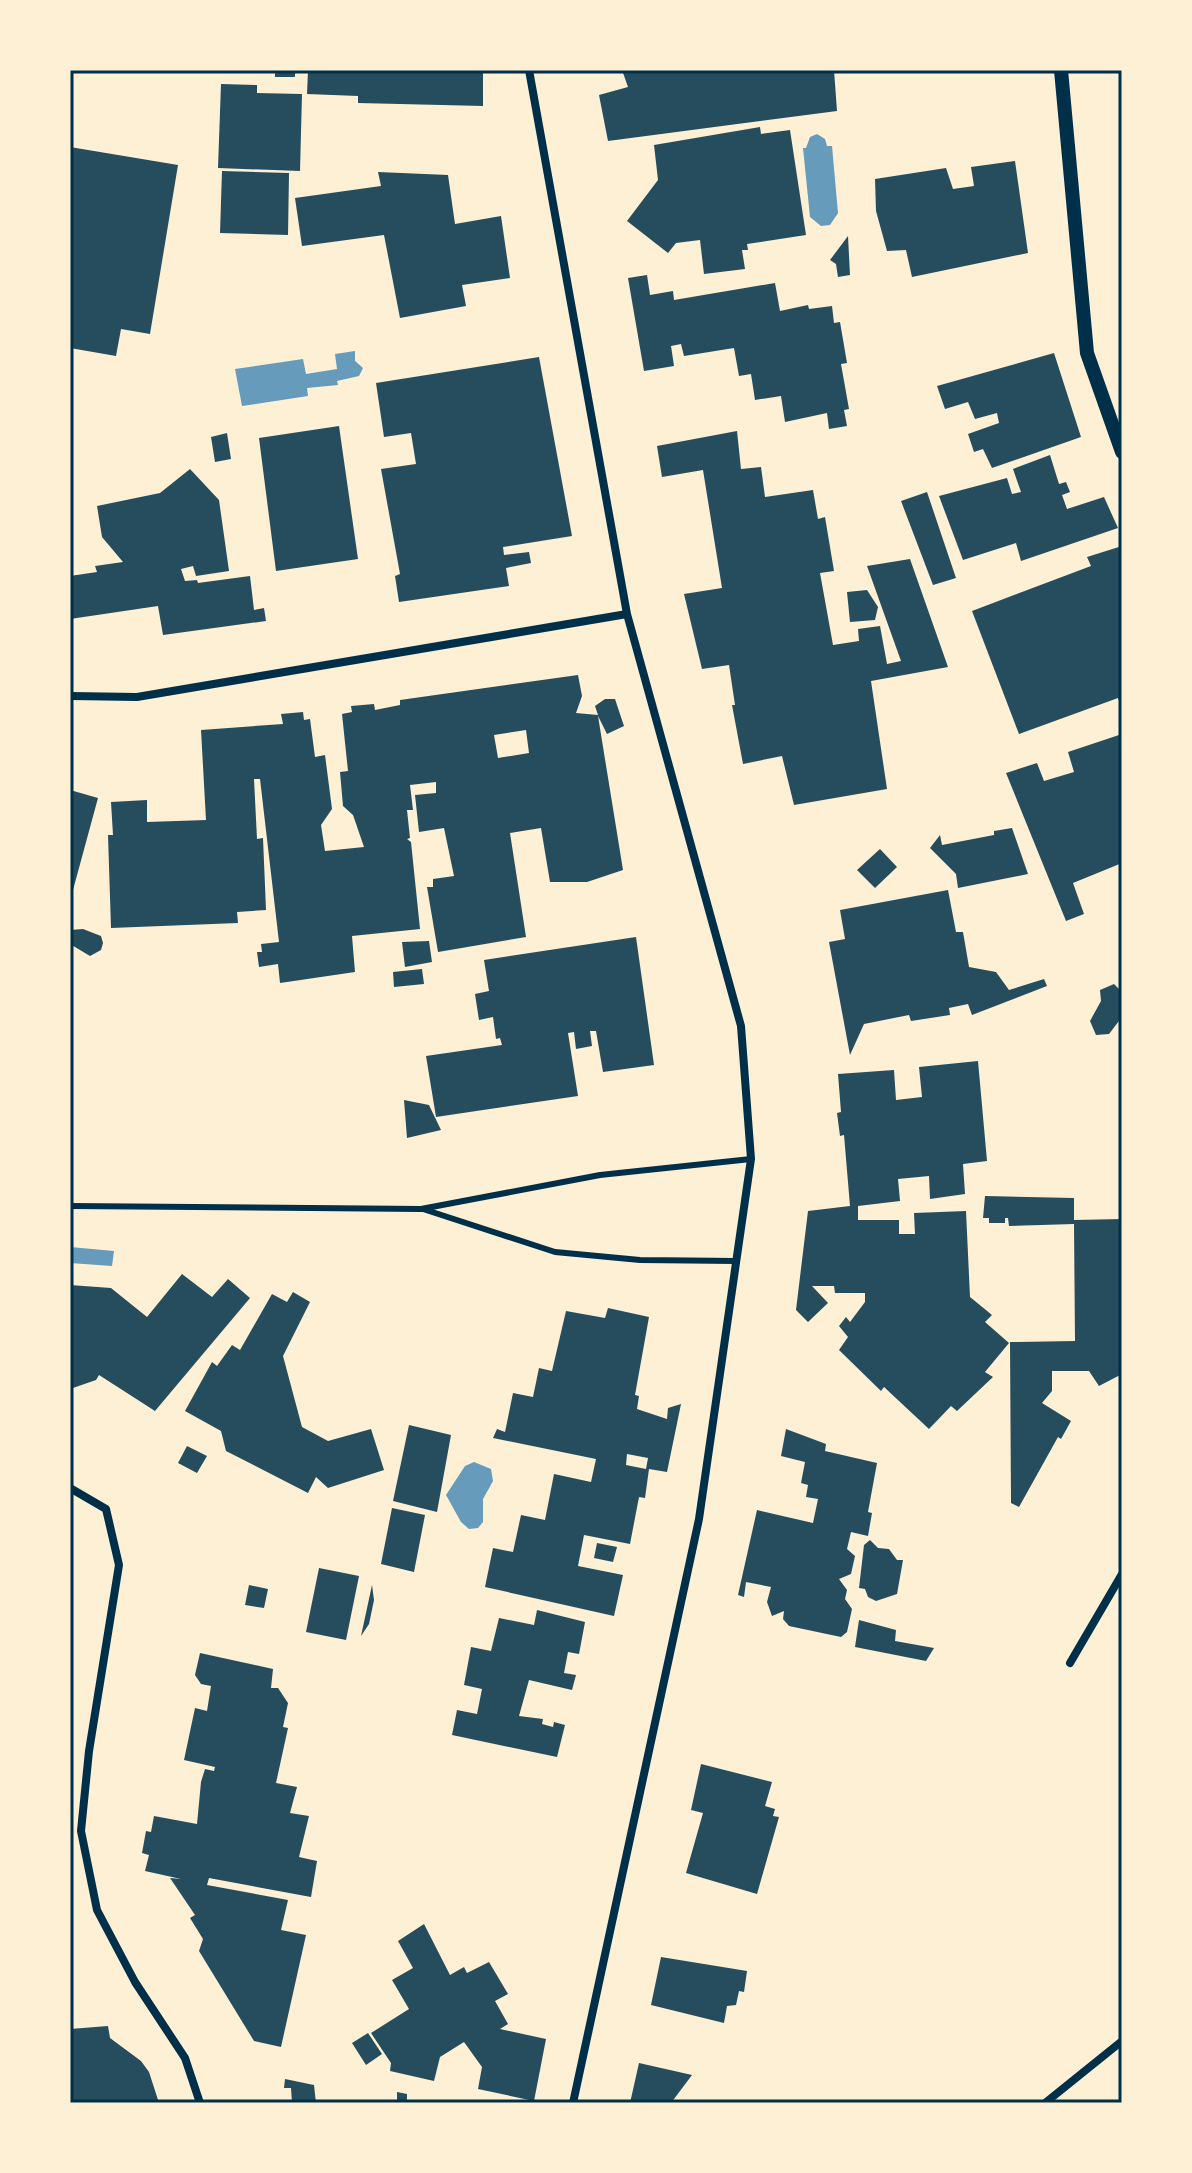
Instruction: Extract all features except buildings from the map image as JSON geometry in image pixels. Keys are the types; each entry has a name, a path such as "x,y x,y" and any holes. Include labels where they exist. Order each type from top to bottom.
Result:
{"street":[{"path":"529,70 627,614 741,1026 751,1159 699,1519 573,2103"},
{"path":"1061,70 1087,353 1122,452"},
{"path":"70,696 137,697 627,614"},
{"path":"70,1488 106,1509 119,1565 89,1751 81,1831 97,1910 135,1982 185,2058 200,2103"},
{"path":"1070,1663 1122,1574"},
{"path":"1045,2103 1122,2041"}],"lane":[{"path":"70,1206 421,1209 600,1175 751,1159"},
{"path":"421,1209 555,1252 640,1260 736,1261"}],"water":[{"path":"817,134 825,139 827,146 832,146 838,213 830,225 821,226 810,217 803,148 806,148 810,137"},
{"path":"355,351 355,361 363,368 359,376 337,381 338,385 307,388 308,396 242,406 235,369 303,359 306,374 337,369 335,354"},
{"path":"70,1247 114,1251 112,1266 70,1263"},
{"path":"474,1462 491,1469 493,1481 483,1499 483,1522 478,1528 469,1529 461,1522 446,1495 465,1466"}]}
